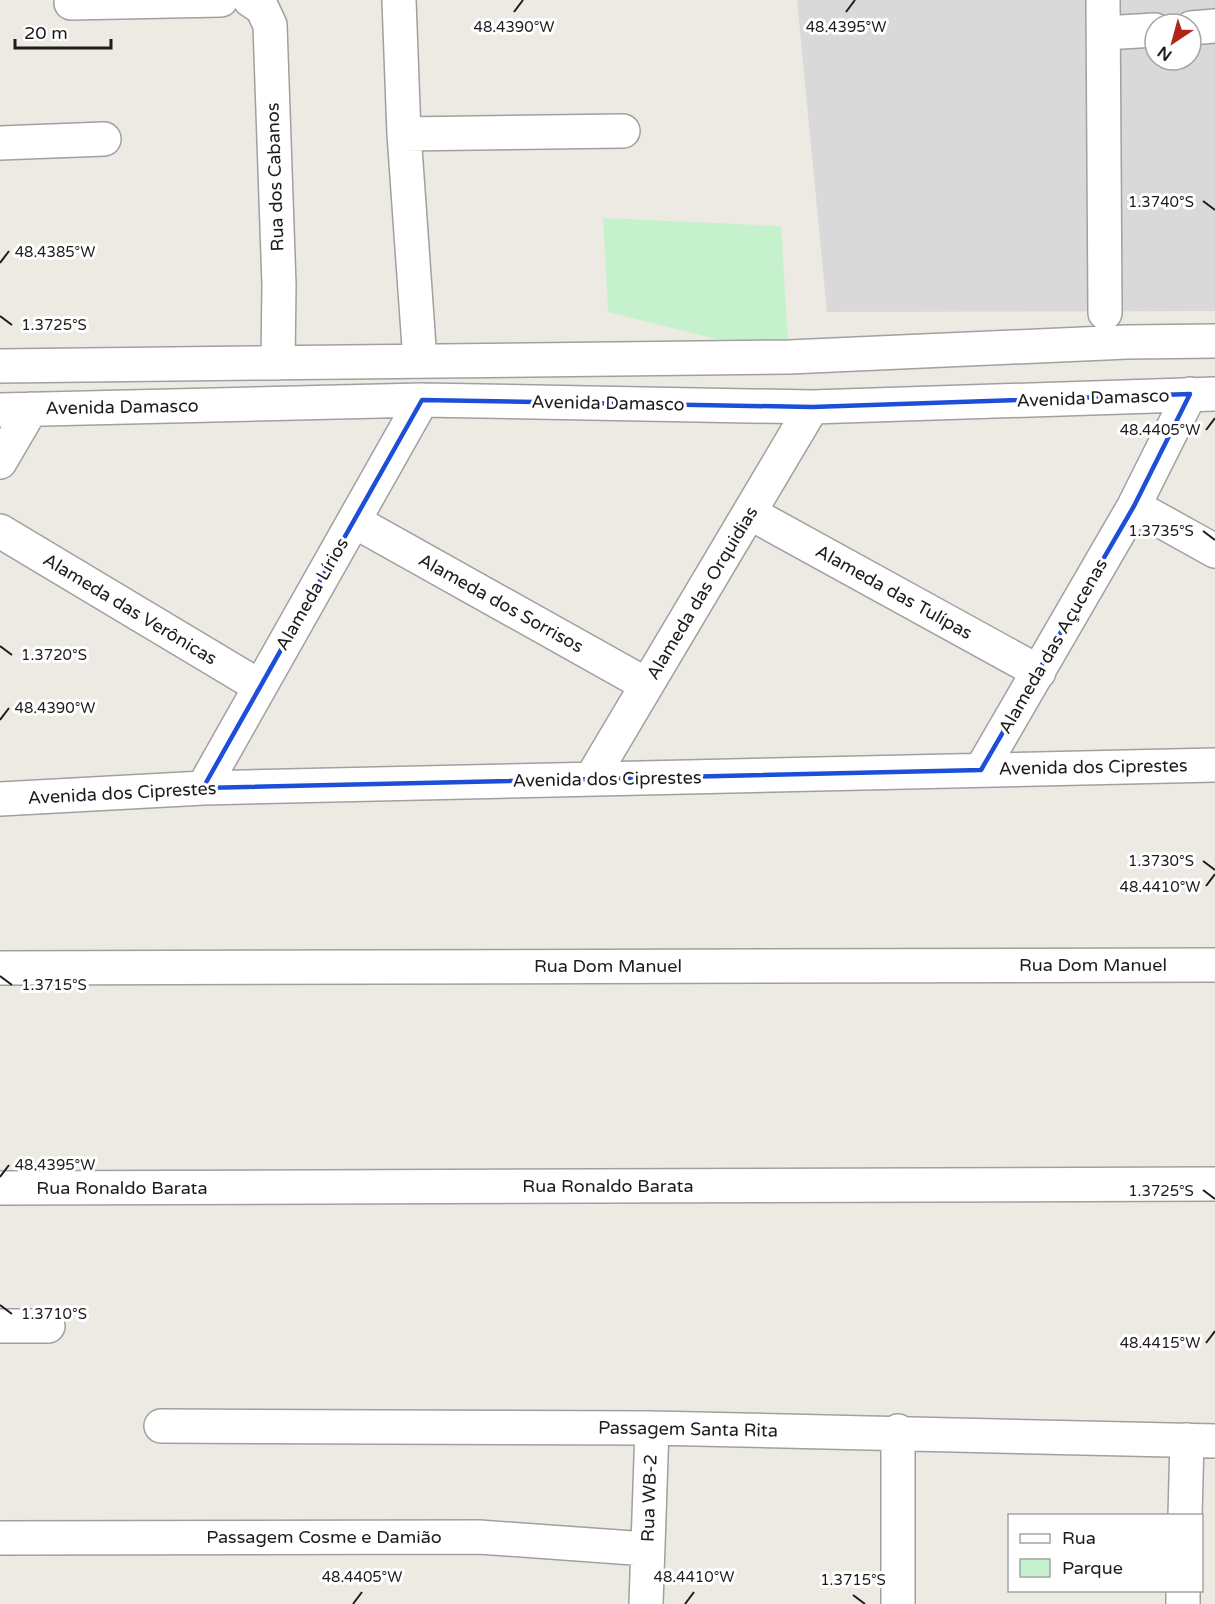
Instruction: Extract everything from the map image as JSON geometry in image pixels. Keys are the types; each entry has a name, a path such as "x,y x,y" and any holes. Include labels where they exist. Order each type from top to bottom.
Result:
{"street":[{"path":"71,3 221,0"},
{"name":"Rua dos Cabanos","path":"250,0 262,9 270,25 279,285 278,363"},
{"path":"399,0 404,134 420,361"},
{"path":"1103,0 1105,313"},
{"path":"1104,33 1143,31"},
{"path":"404,134 623,131"},
{"path":"0,143 104,139"},
{"path":"0,366 789,357 1127,342 1215,342"},
{"name":"Avenida Damasco","path":"16,409 422,400 812,407 1202,394"},
{"name":"Alameda das Açucenas","path":"981,770 1134,506 1202,394"},
{"name":"Alameda Lírios","path":"203,788 422,400"},
{"name":"Alameda das Orquidias","path":"591,779 812,407"},
{"path":"0,462 16,409"},
{"path":"1134,506 1215,551"},
{"name":"Alameda das Tulípas","path":"750,513 1039,672"},
{"name":"Alameda dos Sorrisos","path":"354,522 647,685"},
{"name":"Alameda das Verônicas","path":"0,531 259,686"},
{"name":"Avenida dos Ciprestes","path":"0,799 203,788 1215,765"},
{"name":"Rua Dom Manuel","path":"0,968 1215,965"},
{"name":"Rua Ronaldo Barata","path":"0,1188 1215,1184"},
{"path":"0,1326 48,1326"},
{"name":"Passagem Santa Rita","path":"161,1426 898,1431 1201,1441"},
{"name":"Rua WB-2","path":"646,1604 652,1428"},
{"path":"898,1431 898,1604"},
{"path":"1185,1514 1201,1441"},
{"name":"Passagem Cosme e Damião","path":"0,1538 479,1537 647,1549"}],"highlighted area":[{"path":"1190,394 1134,506 981,770 203,788 422,400 812,407"}],"shaded area":[{"path":"797,0 1215,0 1215,311 827,312"}],"green space":[{"path":"603,218 781,226 789,357 608,312"}]}
